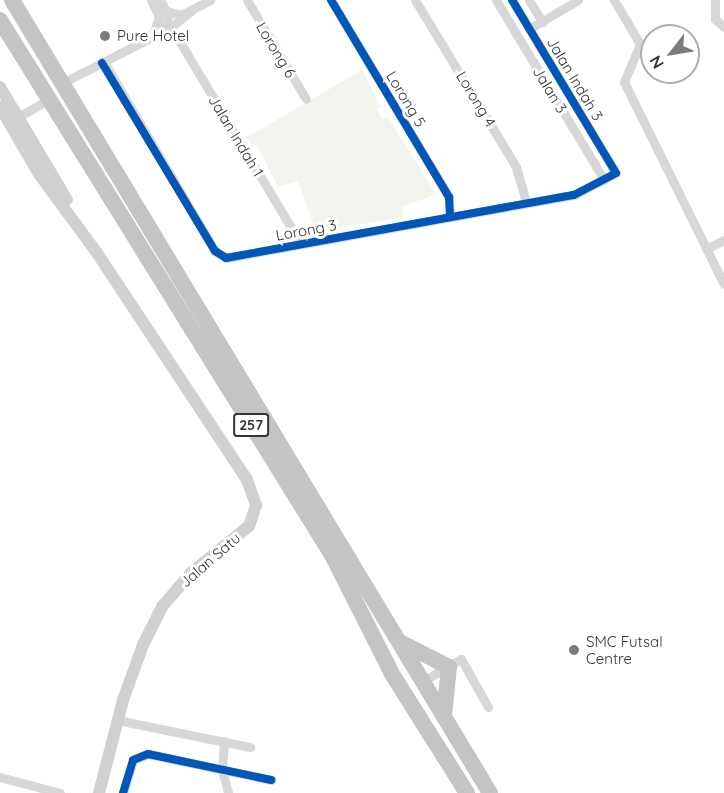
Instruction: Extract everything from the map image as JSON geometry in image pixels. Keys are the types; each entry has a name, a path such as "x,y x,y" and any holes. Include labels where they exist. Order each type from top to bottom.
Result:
{"highway":[{"name":"257","path":"12,0 490,793"},
{"path":"0,7 18,38 26,62"},
{"name":"257","path":"0,20 332,555 392,674 468,793"},
{"path":"332,555 404,672 423,681 421,696 426,709 457,762 468,793"},
{"path":"396,639 416,653 449,667 444,716"}],"main road":[{"name":"Jalan Satu","path":"0,87 10,115 39,174 97,253 247,480 256,505 249,526 191,573 162,607 143,645 117,720 99,793"}],"street":[{"path":"150,38 159,21 151,0"},
{"path":"150,38 167,24 167,11 160,0"},
{"path":"72,82 171,27 210,0"},
{"name":"Lorong 6","path":"247,0 306,99"},
{"name":"Lorong 5","path":"331,0 449,197 450,215"},
{"name":"Lorong 4","path":"416,0 516,167 526,202"},
{"name":"Jalan 3","path":"496,0 604,180"},
{"name":"Jalan Indah 3","path":"512,0 616,173"},
{"path":"529,0 542,22"},
{"path":"529,29 578,0"},
{"path":"615,0 640,44 624,82 724,284"},
{"path":"715,0 715,19 724,27"},
{"path":"167,11 177,15 191,11"},
{"name":"Jalan Indah 1","path":"171,27 301,244"},
{"name":"Lorong 3","path":"103,63 220,256 301,244 450,215 574,195 616,173"},
{"path":"10,115 40,100"},
{"path":"705,249 724,240"},
{"path":"423,681 460,659 488,706"},
{"path":"117,720 250,747"},
{"path":"224,741 222,770 228,793"},
{"path":"123,793 133,760 148,754 271,780"},
{"path":"0,777 60,793"}],"shaded area":[{"path":"362,70 381,107 377,109 382,119 388,117 436,194 402,207 403,217 316,232 298,181 278,187 257,145 253,147 247,137"}],"cycle path":[{"path":"331,0 449,197 450,215"},
{"path":"102,63 215,251 226,258 574,195 616,173 512,0"},
{"path":"123,793 133,760 148,754 271,780"}],"place":[{"name":"Pure Hotel","path":"105,36"},
{"name":"SMC Futsal Centre","path":"574,650"}]}
